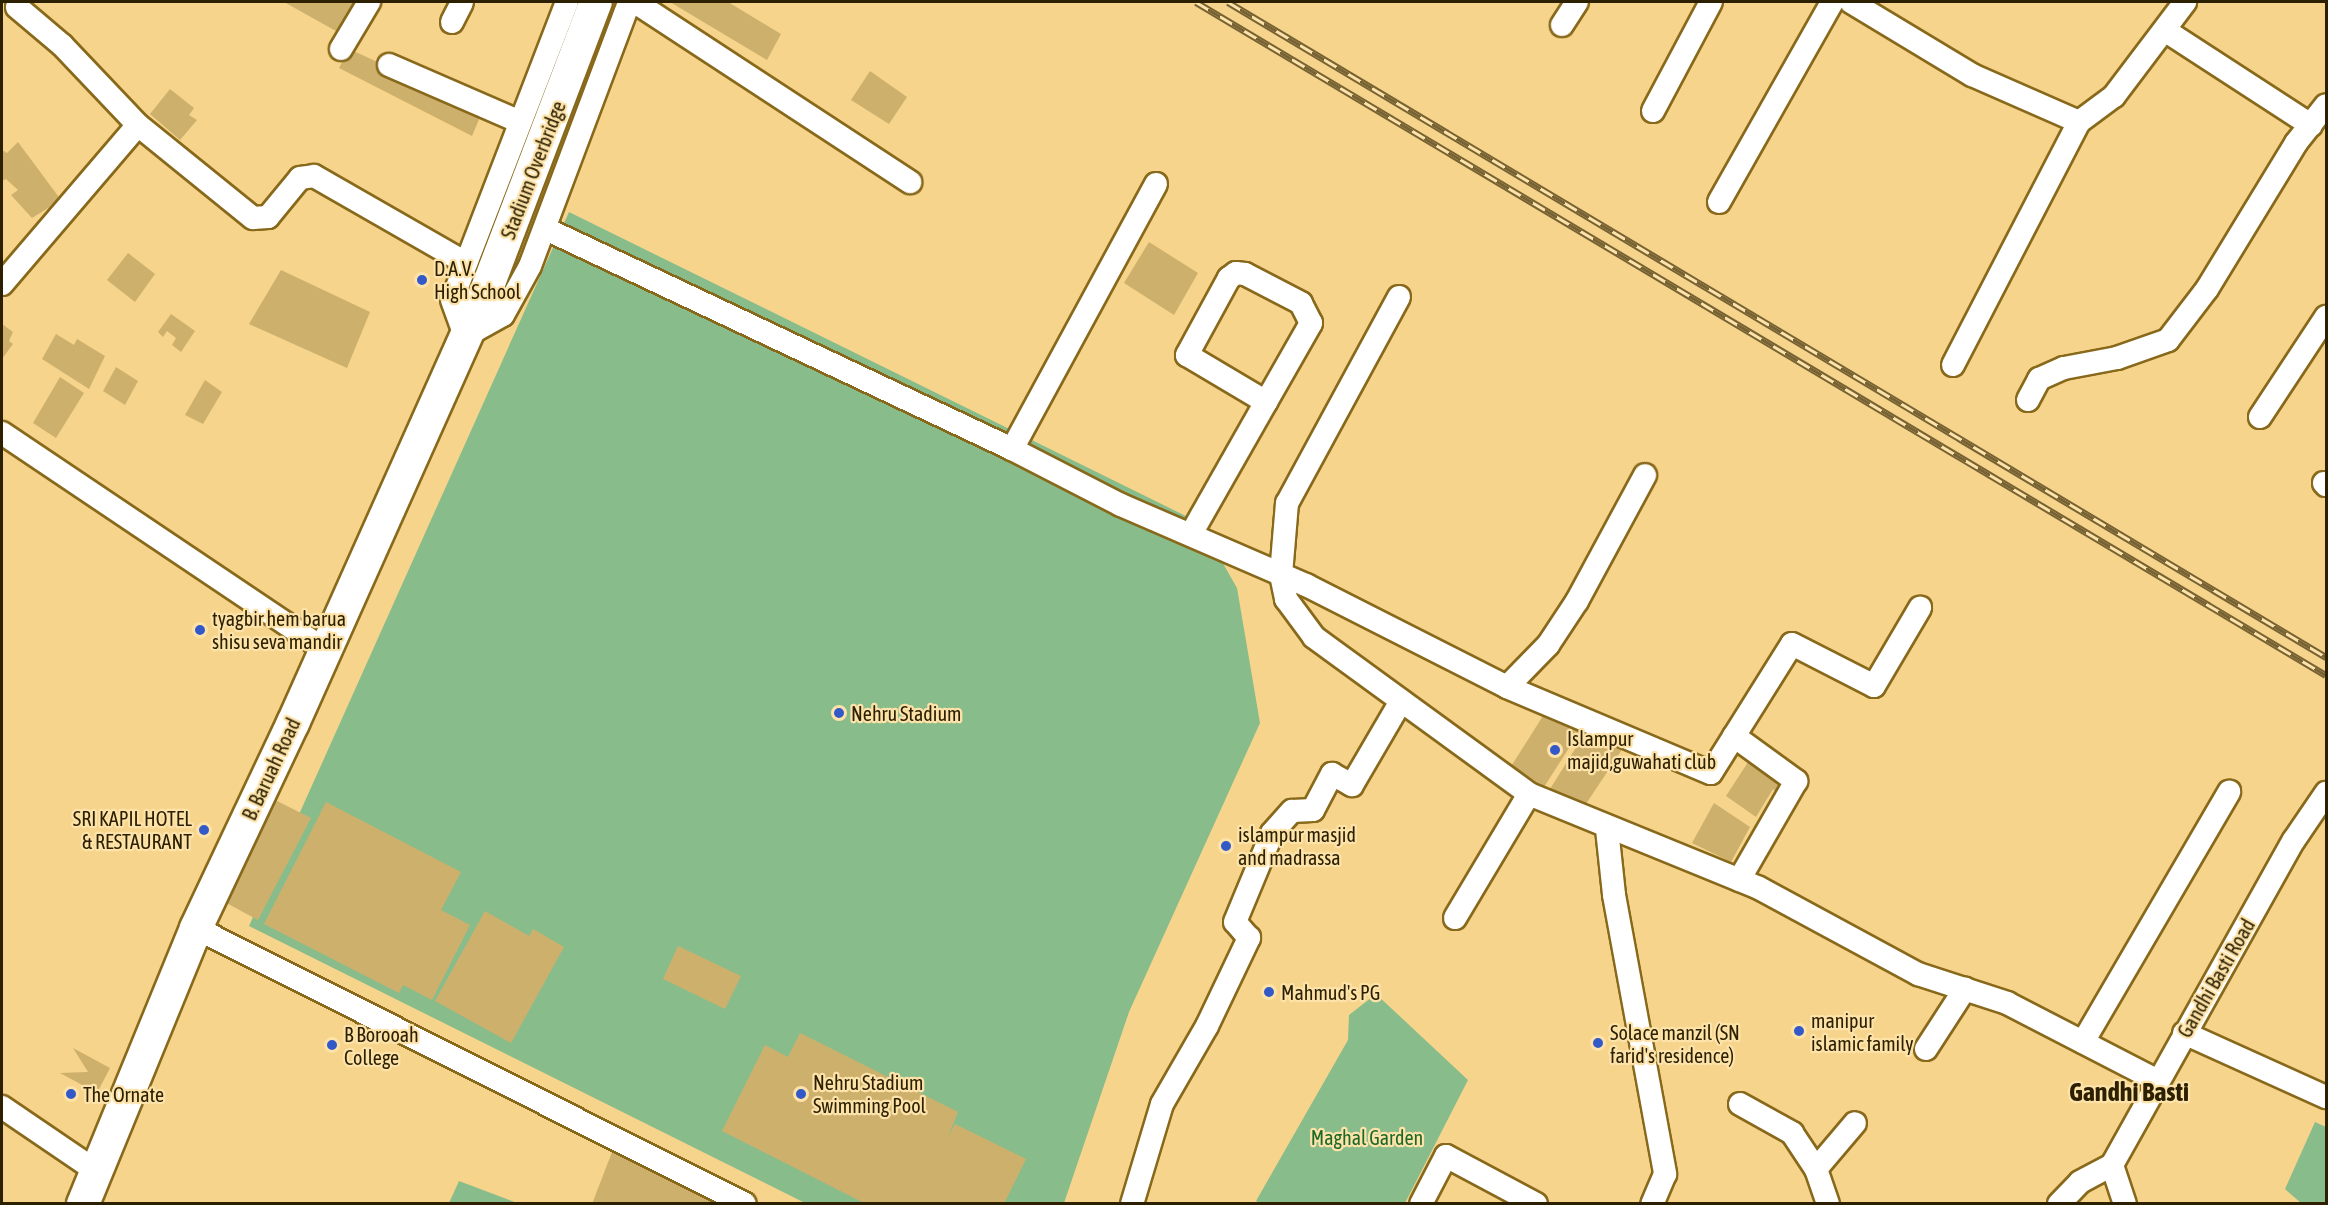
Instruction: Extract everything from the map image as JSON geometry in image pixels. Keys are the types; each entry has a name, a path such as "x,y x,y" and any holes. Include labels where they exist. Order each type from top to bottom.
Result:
{"main road":[{"name":"Stadium Overbridge","path":"465,336 486,291 596,2"},
{"name":"B. Baruah Road","path":"83,1203 196,928 293,723 323,649 465,336"}],"street":[{"path":"341,48 369,2"},
{"path":"567,2 452,300 465,336 503,315 546,228 629,2"},
{"path":"635,2 909,182"},
{"path":"1562,25 1577,2"},
{"path":"1653,111 1711,2"},
{"path":"1719,202 1832,2"},
{"path":"1851,2 1972,75 2079,122"},
{"path":"1953,365 2079,122 2114,96 2166,32 2185,2"},
{"path":"17,7 62,45 138,124 252,219 268,217 300,178 314,176 466,263"},
{"path":"2166,32 2311,125"},
{"path":"389,65 520,122"},
{"path":"2028,400 2039,379 2055,371 2117,358 2168,340 2207,289 2326,105"},
{"path":"2,284 138,124"},
{"path":"1012,449 1155,184"},
{"path":"546,228 1012,449 1121,505 1281,575 1507,687 1711,773 1792,644 1874,686 1920,608"},
{"path":"1191,534 1311,323 1308,311 1301,303 1245,274 1236,273 1229,278 1187,356 1266,402"},
{"path":"1399,297 1287,503 1281,575 1286,599 1314,637 1529,794 1607,828 1739,879 1918,974 2007,1003 2158,1081"},
{"path":"2260,417 2326,317"},
{"path":"3,437 323,649"},
{"path":"1507,687 1548,645 1577,602 1645,475"},
{"path":"1132,1203 1162,1104 1207,1026 1249,938 1235,922 1272,833 1292,812 1313,810 1332,774 1352,784 1401,701"},
{"path":"1734,736 1796,781 1739,879"},
{"path":"2083,1042 2229,792"},
{"name":"Gandhi Basti Road","path":"2112,1165 2294,840 2326,793"},
{"path":"1455,918 1529,794"},
{"path":"1607,828 1614,895 1665,1174 1652,1203"},
{"path":"196,928 745,1203"},
{"path":"1926,1049 1965,989"},
{"path":"2184,1033 2326,1096"},
{"path":"1740,1104 1792,1133 1816,1169 1828,1203"},
{"path":"2,1107 96,1171"},
{"path":"1816,1169 1855,1123"},
{"path":"1421,1203 1446,1156 1536,1203"},
{"path":"2059,1203 2080,1182 2112,1165 2125,1203"}],"green space":[{"name":"Nehru Stadium","path":"569,212 1200,523 1237,588 1260,723 1129,1012 1064,1203 805,1203 249,926"},
{"name":"Maghal Garden","path":"1376,994 1468,1080 1405,1203 1260,1203 1256,1201 1348,1040 1349,1015"},
{"path":"2315,1122 2326,1127 2326,1203 2301,1203 2285,1189"},
{"path":"459,1181 517,1203 449,1203"}],"building":[{"path":"284,2 362,2 343,35"},
{"path":"670,2 728,2 781,34 767,60"},
{"path":"349,49 483,110 472,136 339,68"},
{"path":"870,71 907,97 889,124 851,100"},
{"path":"170,89 194,108 189,115 197,120 180,140 150,114"},
{"path":"18,142 61,200 32,218 11,195 18,190 6,179 2,181 2,150 7,153"},
{"path":"1149,242 1198,273 1174,315 1124,283"},
{"path":"128,253 155,274 135,302 107,280"},
{"path":"281,270 370,312 347,368 249,324"},
{"path":"171,314 195,331 181,352 172,345 176,338 167,331 163,337 158,332"},
{"path":"2,324 13,332 9,341 13,344 2,359"},
{"path":"56,334 74,345 77,339 105,356 89,389 42,359"},
{"path":"116,367 138,381 125,405 103,391"},
{"path":"60,377 84,393 56,438 33,423"},
{"path":"205,380 222,392 203,424 185,415"},
{"path":"1553,700 1585,723 1544,787 1512,765"},
{"path":"1590,725 1623,748 1582,810 1550,789"},
{"path":"1750,759 1784,785 1778,794 1773,789 1756,817 1726,796"},
{"path":"273,799 311,818 258,920 221,900"},
{"path":"326,802 461,872 441,910 470,925 432,1000 403,985 399,993 264,924"},
{"path":"1714,803 1750,827 1731,862 1692,843"},
{"path":"485,911 529,936 533,929 564,947 511,1043 435,1001"},
{"path":"678,946 741,976 725,1009 663,979"},
{"name":"Nehru Stadium Swimming Pool","path":"800,1033 958,1112 948,1137 955,1124 1026,1159 1004,1204 866,1204 722,1131 765,1045 788,1057"},
{"path":"73,1048 110,1068 97,1093 60,1073 88,1072"},
{"path":"617,1139 745,1204 592,1204"}],"railway":[{"path":"1196,2 2326,675"},
{"path":"1228,2 2326,657"}],"place":[{"name":"D.A.V. High School","path":"422,280"},
{"name":"tyagbir hem barua shisu seva mandir","path":"200,630"},
{"name":"Nehru Stadium","path":"839,713"},
{"name":"Islampur majid,guwahati club","path":"1555,750"},
{"name":"SRI KAPIL HOTEL & RESTAURANT","path":"204,830"},
{"name":"islampur masjid and madrassa","path":"1226,846"},
{"name":"Mahmud's PG","path":"1269,992"},
{"name":"manipur islamic family","path":"1799,1031"},
{"name":"Solace manzil (SN farid's residence)","path":"1598,1043"},
{"name":"B Borooah College","path":"332,1045"},
{"name":"The Ornate","path":"71,1094"},
{"name":"Nehru Stadium Swimming Pool","path":"801,1094"}],"district":[{"name":"Gandhi Basti","path":"2129,1093"}]}
